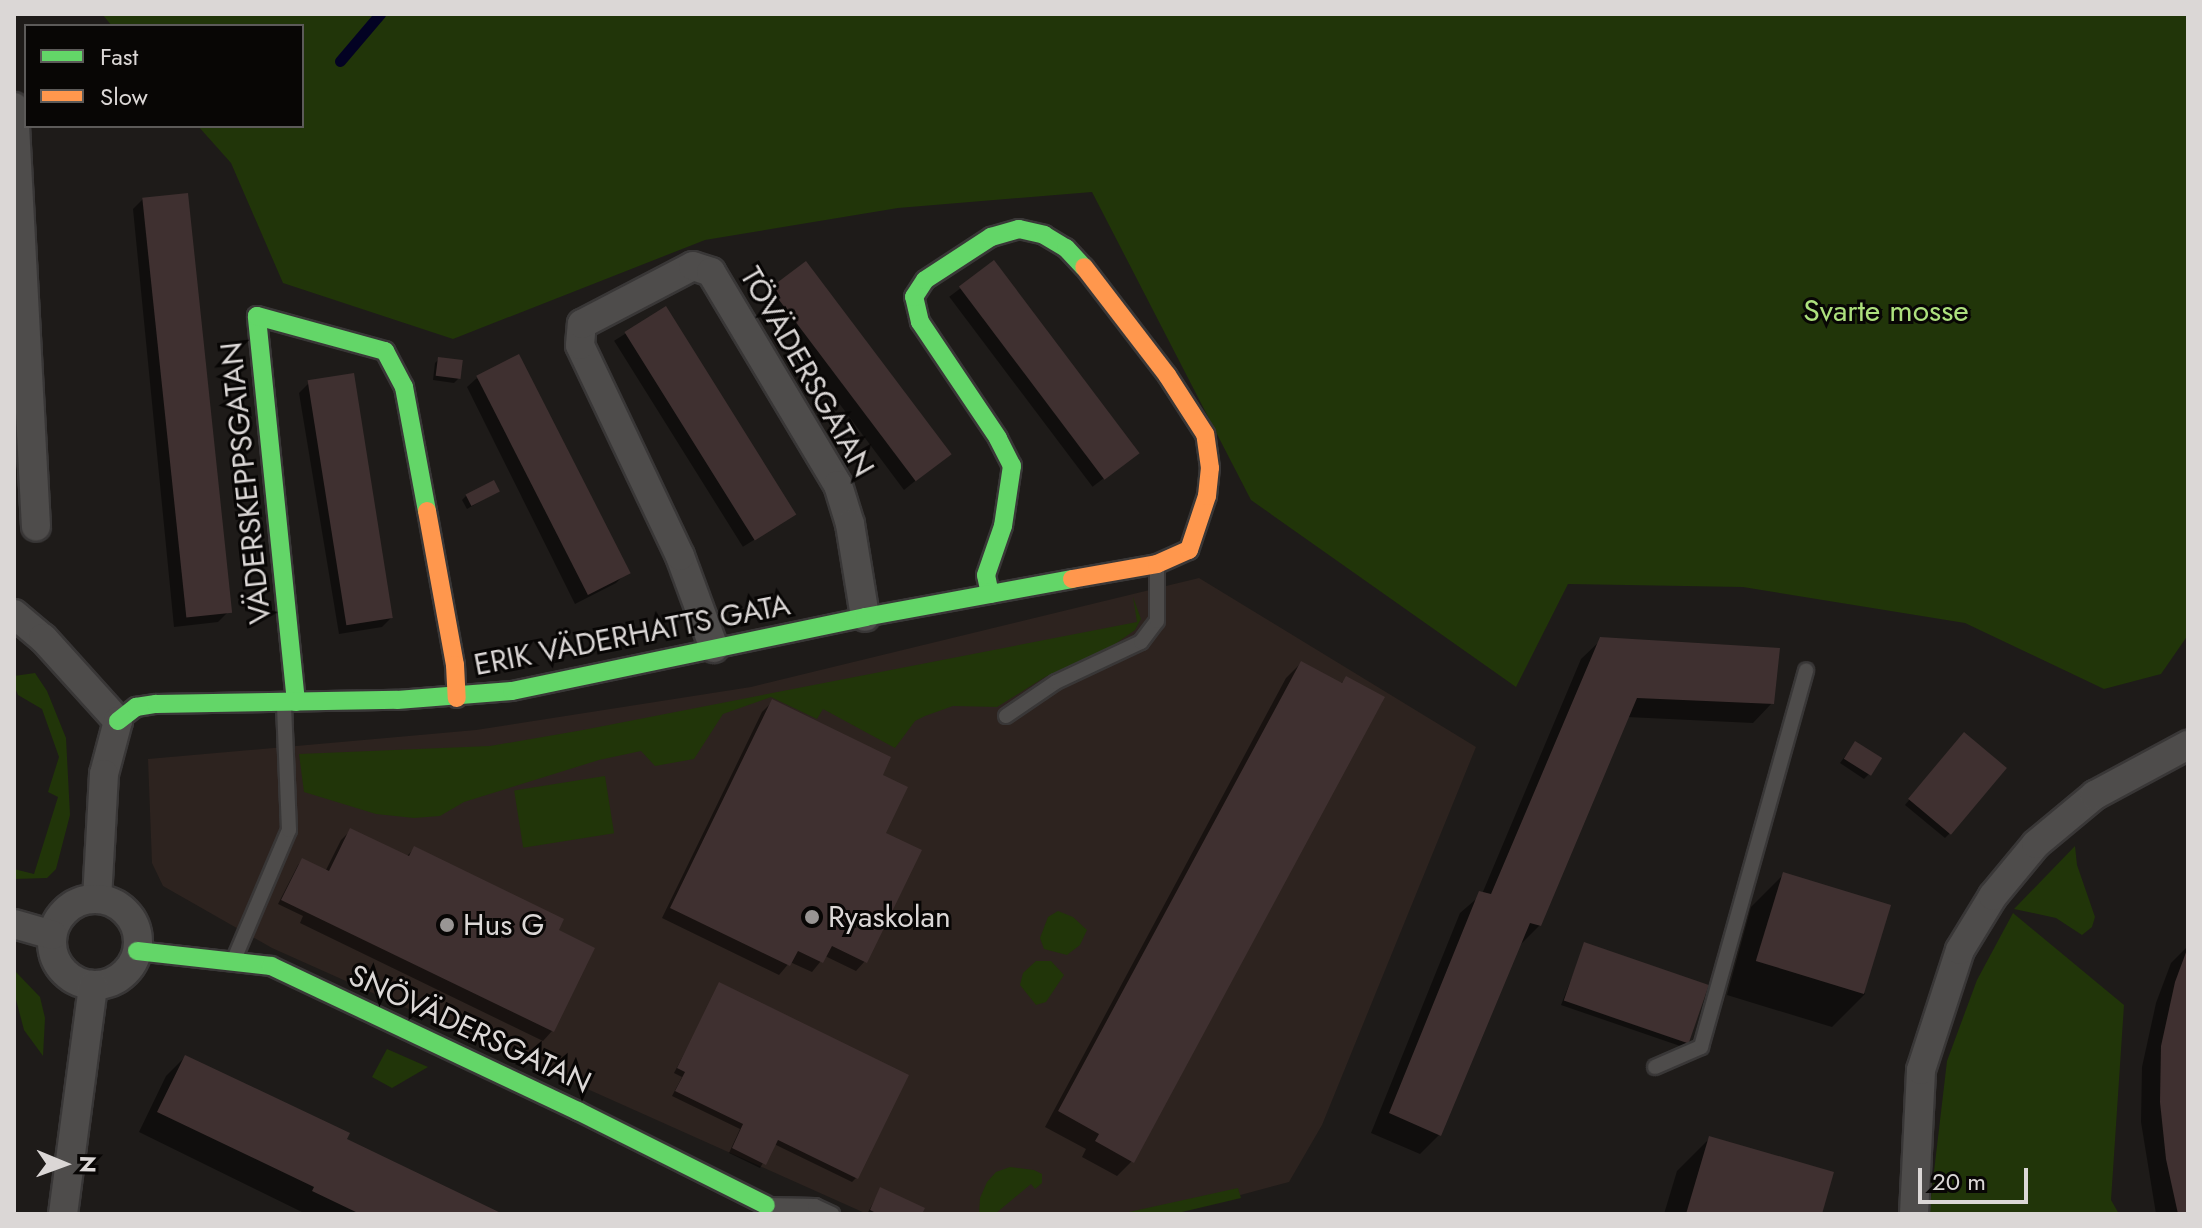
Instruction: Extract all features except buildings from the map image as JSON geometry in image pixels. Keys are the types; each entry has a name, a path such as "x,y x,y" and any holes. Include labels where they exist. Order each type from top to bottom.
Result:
{"street":[{"path":"14,107 36,526 14,506"},
{"name":"ERIK VÄDERHATTS GATA","path":"118,721 136,707 156,704 457,698 512,691 865,617 1157,564 1189,550 1207,496 1210,468 1205,434 1167,375 1086,269 1066,248 1044,235 1019,229 991,237 925,280 914,297 920,322 998,438 1012,466 1012,484 1003,526 986,575 990,594"},
{"name":"TÖVÄDERSGATAN","path":"714,648 680,556 580,345 582,324 693,266 711,272 838,485 850,524 865,617"},
{"name":"VÄDERSKEPPSGATAN","path":"290,702 257,316 385,351 404,387 455,665 457,698"},
{"path":"14,614 43,638 118,721 104,774 97,899"},
{"path":"1914,1214 1921,1070 1960,950 1993,896 2036,844 2095,795 2188,745"},
{"path":"97,899 117,905 132,920 137,951 124,974 110,983 93,985 76,981 63,972 55,959 52,935 68,909 97,899"},
{"path":"14,924 52,935"},
{"name":"SNÖVÄDERSGATAN","path":"137,951 271,966 578,1111 766,1205"},
{"path":"63,1214 93,985"}],"lane":[{"path":"1006,716 1056,682 1141,642 1157,621 1157,564"},
{"path":"1655,1067 1701,1047 1806,670"},
{"path":"233,962 289,830 290,702"},
{"path":"766,1205 815,1206 832,1214"}],"shaded area":[{"name":"Ryaskolan","path":"1199,578 1476,747 1322,1125 1289,1182 1170,1214 867,1214 272,948 163,886 152,863 148,759 476,730 751,687"}],"green space":[{"name":"Svarte mosse","path":"102,14 2188,14 2188,635 2161,674 2104,689 1965,623 1743,587 1568,584 1516,687 1251,500 1092,192 898,208 705,240 453,339 283,283 231,163 200,128 304,128 304,24 110,24"},
{"path":"1133,597 1141,619 1135,630 1108,649 1045,677 997,707 953,706 925,716 915,721 895,748 823,709 817,719 771,697 723,714 694,759 655,766 641,751 599,760 464,802 440,816 414,818 376,814 304,792 299,754 490,746 583,730 1137,622"},
{"path":"35,673 47,691 66,738 70,815 56,869 47,878 14,879 14,869 34,874 58,797 48,792 59,757 42,709 18,695 14,685 14,676"},
{"path":"605,776 614,833 523,848 514,790"},
{"path":"2075,846 2077,865 2095,917 2092,927 2082,935 2056,918 2014,909"},
{"path":"1058,911 1073,917 1087,930 1080,945 1067,955 1044,949 1040,938 1048,917"},
{"path":"2013,913 2124,1005 2111,1200 2119,1214 1929,1214 1947,1061 1977,980"},
{"path":"1036,961 1051,961 1064,975 1046,1002 1036,1005 1020,985 1023,973"},
{"path":"14,970 40,997 45,1018 43,1056 24,1030 14,992"},
{"path":"387,1049 428,1067 392,1088 372,1077"},
{"path":"1010,1167 1042,1174 1042,1183 1035,1189 1031,1184 995,1214 979,1214 980,1198 987,1182 996,1172"},
{"path":"1238,1188 1241,1198 1182,1212 1120,1214"}],"waterway":[{"path":"340,61 380,14"}],"traffic: fast":[{"path":"990,594 986,575 1003,526 1012,466 998,438 920,322 914,297 925,280 991,237 1019,229 1044,235 1066,248 1084,267"},
{"path":"296,702 257,316 385,351 404,387 427,511"},
{"path":"118,721 136,707 156,704 397,700 512,691 865,617 1072,579"},
{"path":"137,951 271,966 578,1111 766,1205"}],"traffic: slow":[{"path":"1072,579 1157,564 1189,550 1207,496 1210,468 1205,434 1167,375 1084,267"},
{"path":"427,511 455,665 457,698"}],"place":[{"name":"Ryaskolan","path":"812,917"},
{"name":"Hus G","path":"447,925"}]}
